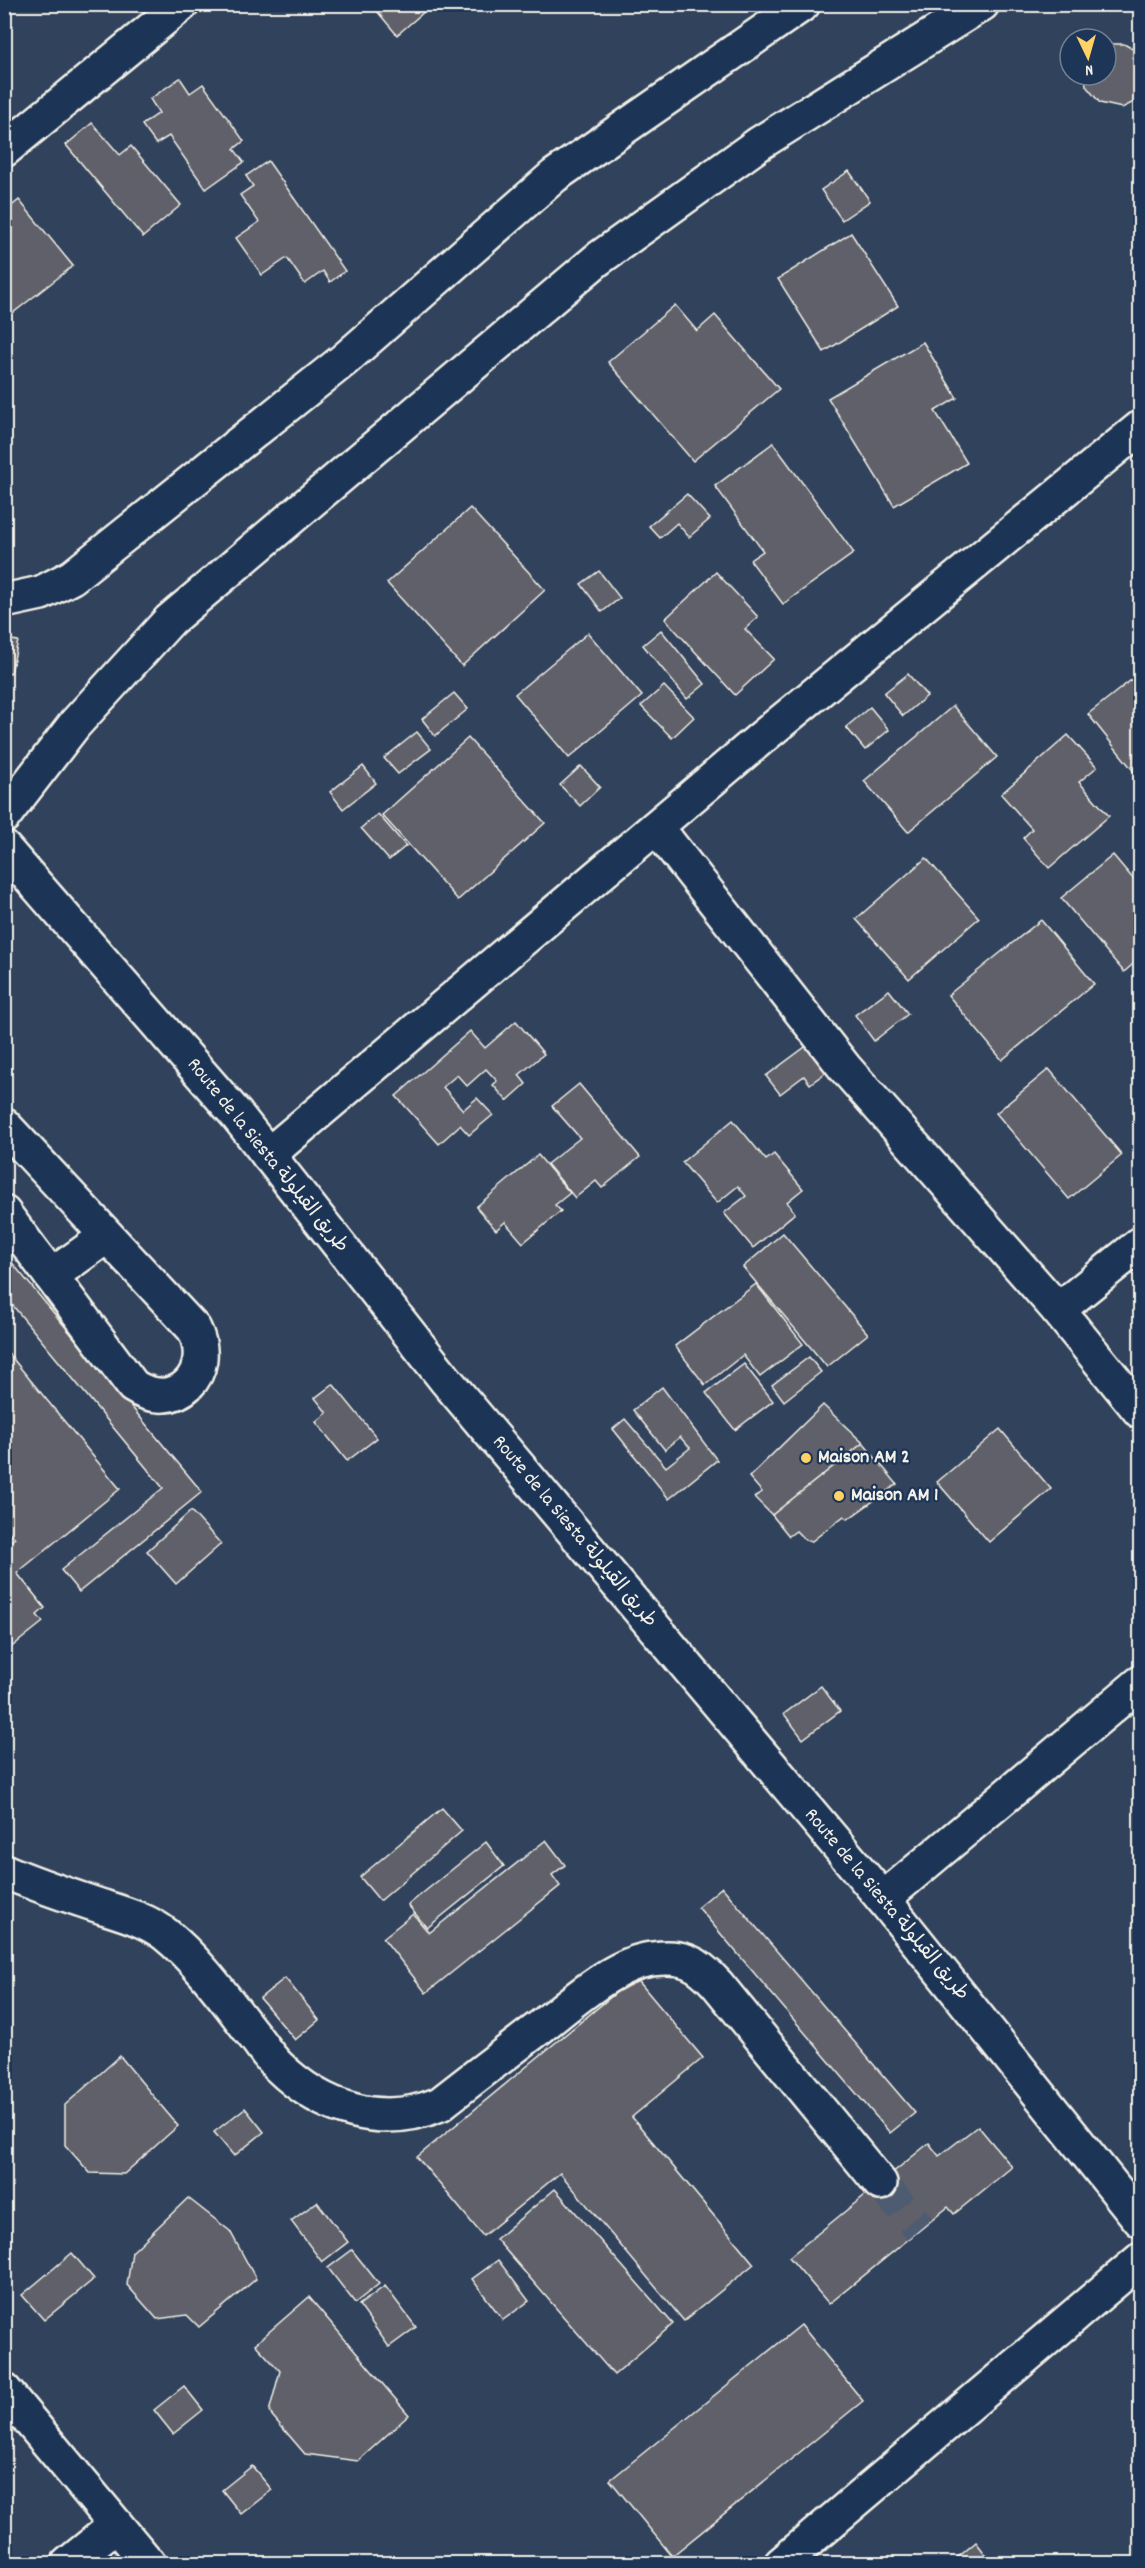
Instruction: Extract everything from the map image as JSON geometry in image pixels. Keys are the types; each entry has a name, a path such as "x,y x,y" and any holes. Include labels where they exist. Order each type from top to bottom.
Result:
{"street":[{"path":"4,150 182,4"},
{"path":"4,601 40,593 72,577 344,360 554,176 803,4"},
{"path":"4,816 75,724 170,620 598,259 760,143 982,4"},
{"path":"268,1155 769,731 1140,428"},
{"path":"657,828 846,1068 1058,1310 1140,1411"},
{"name":"Route de la Siesta طريق القيلولة","path":"4,848 236,1114 445,1379 883,1899 1140,2220"},
{"path":"4,1125 194,1329 200,1341 200,1360 196,1375 185,1388 172,1394 156,1396 133,1386 4,1213"},
{"path":"51,1276 107,1236"},
{"path":"1058,1310 1140,1244"},
{"path":"883,1899 1140,1683"},
{"path":"4,1871 42,1887 129,1916 165,1934 210,1981 277,2065 328,2102 374,2115 398,2116 420,2113 440,2104 584,1994 627,1965 651,1959 676,1958 690,1962 701,1967 717,1984 880,2182"},
{"path":"781,2564 1140,2260"},
{"path":"4,2391 149,2564"},
{"path":"68,2564 116,2525"}],"building":[{"path":"371,4 433,4 397,35"},
{"path":"1118,44 1124,44 1140,53 1140,99 1122,108 1100,103 1087,87 1118,87"},
{"path":"180,78 190,93 203,84 244,141 234,149 244,162 206,189 169,136 156,144 142,125 159,113 150,99"},
{"path":"92,123 120,155 131,146 181,205 143,237 66,145"},
{"path":"268,161 345,271 330,282 323,271 305,284 287,258 262,275 236,238 259,222 240,195 253,186 246,176"},
{"path":"849,171 870,201 842,220 821,190"},
{"path":"19,200 73,266 4,320 4,212"},
{"path":"851,233 898,306 824,352 778,279"},
{"path":"675,305 697,331 715,315 779,389 693,461 608,362"},
{"path":"923,342 957,398 935,411 967,463 894,506 828,398"},
{"path":"773,443 854,553 783,604 750,560 763,551 715,486"},
{"path":"687,494 710,519 689,537 677,523 660,538 649,526"},
{"path":"470,508 545,590 462,666 387,583"},
{"path":"599,571 620,598 602,612 581,584"},
{"path":"716,572 758,617 745,629 774,659 735,695 665,619"},
{"path":"661,630 705,684 687,699 643,645"},
{"path":"588,633 642,696 569,758 515,694"},
{"path":"4,639 18,641 11,673 4,672"},
{"path":"1140,673 1140,779 1088,714"},
{"path":"908,674 927,696 903,716 884,693"},
{"path":"664,686 694,717 672,738 641,706"},
{"path":"454,693 468,709 435,736 422,719"},
{"path":"953,706 997,757 908,832 864,781"},
{"path":"870,707 889,730 865,750 846,727"},
{"path":"417,732 431,749 398,774 384,758"},
{"path":"1068,735 1097,767 1079,782 1109,816 1049,868 1023,838 1032,829 1001,794"},
{"path":"468,738 545,823 458,900 382,815"},
{"path":"363,766 376,783 343,809 330,792"},
{"path":"581,766 600,787 580,806 560,785"},
{"path":"378,814 406,846 389,860 361,828"},
{"path":"1113,855 1140,887 1140,958 1124,972 1061,898"},
{"path":"926,858 979,918 909,979 856,919"},
{"path":"1041,920 1094,984 1002,1060 948,995"},
{"path":"889,990 908,1014 874,1041 855,1015"},
{"path":"516,1021 544,1054 519,1075 526,1084 507,1101 493,1085 497,1081 486,1069 467,1086 457,1075 443,1087 463,1110 477,1098 493,1115 469,1135 460,1125 439,1144 396,1096 470,1031 485,1048"},
{"path":"816,1039 836,1065 810,1084 804,1076 780,1094 766,1076"},
{"path":"1049,1069 1122,1155 1069,1199 996,1113"},
{"path":"579,1084 640,1157 602,1188 596,1181 575,1198 547,1164 580,1138 552,1106"},
{"path":"733,1120 766,1160 774,1154 803,1189 787,1202 795,1213 753,1248 724,1213 746,1196 738,1186 717,1203 682,1162"},
{"path":"538,1155 570,1193 555,1205 561,1211 523,1243 505,1222 496,1230 476,1207"},
{"path":"783,1233 868,1334 827,1367 743,1267"},
{"path":"4,1253 202,1492 79,1592 61,1570 163,1488 4,1295"},
{"path":"756,1284 803,1344 760,1377 743,1355 705,1385 675,1346"},
{"path":"4,1348 120,1489 17,1573 45,1608 37,1615 43,1622 4,1653 4,1546 15,1538 4,1526"},
{"path":"809,1357 821,1372 784,1401 772,1385"},
{"path":"744,1364 773,1401 735,1430 706,1393"},
{"path":"333,1384 377,1438 347,1461 316,1422 327,1413 315,1398"},
{"path":"662,1387 717,1460 669,1499 613,1429 625,1419 666,1467 690,1448 680,1437 665,1450 633,1410"},
{"name":"Maison AM 2","path":"823,1405 863,1443 772,1515 754,1497 762,1492 749,1477"},
{"path":"1000,1429 1051,1489 989,1542 937,1482"},
{"name":"Maison AM 1","path":"863,1443 897,1484 848,1519 844,1516 812,1541 805,1540 796,1531 789,1536 772,1515"},
{"path":"191,1511 221,1544 176,1584 147,1551"},
{"path":"821,1686 840,1711 803,1739 784,1714"},
{"path":"442,1808 462,1831 380,1901 360,1877"},
{"path":"546,1840 565,1865 552,1875 560,1886 426,1993 383,1938 413,1914 429,1933"},
{"path":"486,1842 504,1866 427,1928 408,1905"},
{"path":"722,1887 915,2113 890,2133 698,1907"},
{"path":"635,1977 703,2058 632,2117 754,2264 684,2321 560,2173 483,2236 417,2157"},
{"path":"285,1978 319,2020 295,2040 260,1998"},
{"path":"120,2056 178,2126 124,2174 90,2173 65,2145 65,2105"},
{"path":"245,2108 264,2132 234,2156 214,2132"},
{"path":"978,2126 1012,2167 954,2214 948,2207 829,2304 789,2257 929,2143 939,2156"},
{"path":"555,2189 673,2324 614,2375 496,2239"},
{"path":"188,2198 230,2231 256,2279 199,2327 187,2315 157,2319 127,2285 132,2252"},
{"path":"317,2202 348,2242 322,2262 291,2221"},
{"path":"352,2250 379,2284 355,2303 328,2268"},
{"path":"72,2253 94,2279 44,2320 22,2295"},
{"path":"498,2260 529,2301 503,2320 472,2279"},
{"path":"385,2286 416,2327 389,2347 359,2305"},
{"path":"309,2297 409,2415 358,2461 305,2454 269,2412 280,2371 255,2344"},
{"path":"801,2325 863,2401 672,2556 610,2480"},
{"path":"184,2386 203,2410 173,2434 154,2410"},
{"path":"252,2466 272,2490 241,2514 222,2490"},
{"path":"976,2542 993,2564 950,2564"}],"tunnel":[{"path":"880,2183 920,2229"}],"place":[{"name":"Maison AM 2","path":"806,1458"},
{"name":"Maison AM 1","path":"839,1496"}]}
